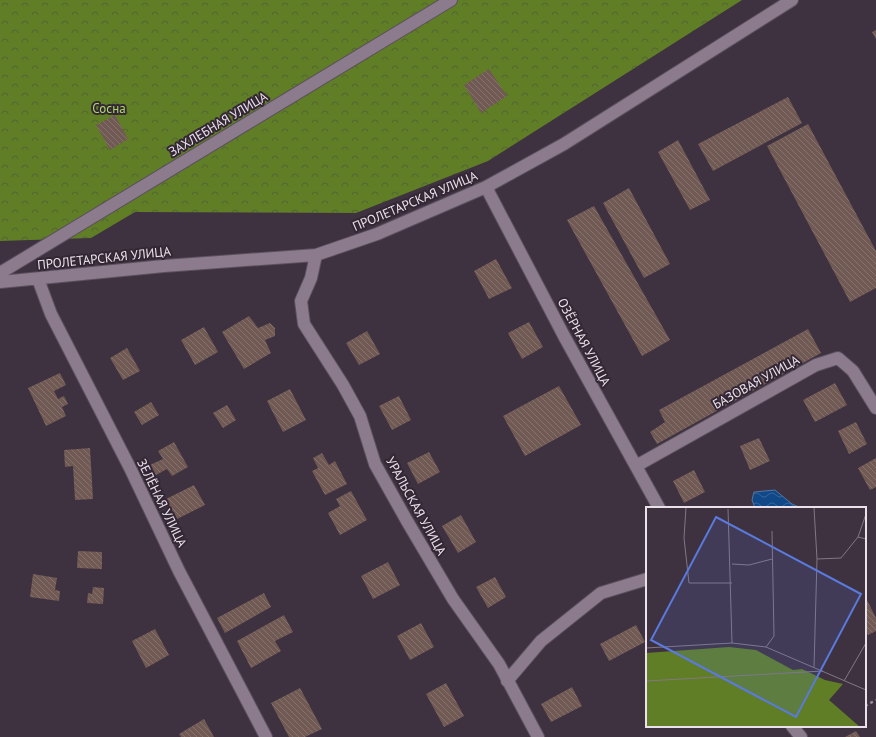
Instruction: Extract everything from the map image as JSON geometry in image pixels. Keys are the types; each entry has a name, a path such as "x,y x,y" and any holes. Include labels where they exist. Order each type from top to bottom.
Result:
{"street":[{"name":"ЗАХЛЕБНАЯ УЛИЦА","path":"0,273 451,0"},
{"name":"ПРОЛЕТАРСКАЯ УЛИЦА","path":"0,282 164,266 316,255 377,234 486,187 564,144 792,0"},
{"name":"ОЗЁРНАЯ УЛИЦА","path":"486,187 564,336 658,507"},
{"name":"УРАЛЬСКАЯ УЛИЦА","path":"316,255 310,278 301,301 304,324 343,385 360,416 375,464 453,599 499,664 538,737"},
{"name":"ЗЕЛЁНАЯ УЛИЦА","path":"38,278 51,314 130,468 178,571 266,737"},
{"name":"БАЗОВАЯ УЛИЦА","path":"636,466 816,365 838,358 853,371 876,408"},
{"path":"508,681 541,641 601,593 646,579"},
{"path":"793,727 801,737"}],"path":[{"path":"866,705 876,700"}],"green space":[{"name":"Сосна","path":"0,0 742,0 488,161 356,213 135,212 91,238 0,241"}],"water":[{"path":"775,490 792,504 799,507 755,507 752,500 754,492"}],"building":[{"path":"876,30 876,39 872,32"},
{"path":"489,69 507,96 481,113 464,85"},
{"path":"788,97 802,123 713,171 698,144"},
{"path":"115,115 128,139 110,150 96,125"},
{"path":"808,124 876,251 876,288 850,302 767,146"},
{"path":"678,140 710,200 690,210 658,152"},
{"path":"629,188 670,264 644,278 603,203"},
{"path":"594,206 670,340 642,356 567,220"},
{"path":"496,259 512,288 489,299 474,271"},
{"path":"249,316 258,328 270,323 275,328 275,336 265,340 271,353 244,369 222,332"},
{"path":"529,322 543,347 522,359 508,333"},
{"path":"204,327 218,352 195,365 181,340"},
{"path":"808,329 821,353 657,444 650,432 665,422 659,410"},
{"path":"367,331 380,354 359,365 346,343"},
{"path":"127,348 140,371 123,380 110,358"},
{"path":"60,373 66,385 54,391 58,399 64,396 68,404 62,407 66,416 46,426 28,388"},
{"path":"835,383 847,405 815,422 803,400"},
{"path":"559,386 581,425 525,456 503,416"},
{"path":"290,389 306,420 283,432 267,401"},
{"path":"399,396 411,420 392,430 379,406"},
{"path":"151,402 159,415 142,425 134,412"},
{"path":"227,405 236,420 223,428 213,413"},
{"path":"856,422 867,444 849,454 838,431"},
{"path":"759,438 770,461 750,470 740,446"},
{"path":"174,442 188,467 172,476 167,469 156,475 150,465 163,459 158,451"},
{"path":"90,448 93,499 75,500 73,466 65,467 64,450"},
{"path":"429,452 440,472 418,484 407,463"},
{"path":"322,453 329,465 335,461 347,484 325,495 312,471 318,468 313,458"},
{"path":"876,458 876,487 870,490 858,468"},
{"path":"694,470 705,492 684,503 673,481"},
{"path":"194,485 205,505 177,519 166,499"},
{"path":"351,491 367,520 340,535 328,513 340,506 336,499"},
{"path":"461,515 476,542 458,553 442,526"},
{"path":"78,551 102,552 102,569 77,568"},
{"path":"388,562 400,585 373,599 361,576"},
{"path":"33,574 57,578 55,590 60,591 59,601 30,597"},
{"path":"495,577 506,597 488,608 476,587"},
{"path":"93,587 104,588 103,604 87,603 88,593 92,594"},
{"path":"264,593 271,607 225,633 217,618"},
{"path":"866,600 876,618 876,631 868,635 866,630"},
{"path":"284,615 293,632 275,641 281,651 251,668 237,641"},
{"path":"421,623 434,647 410,660 397,636"},
{"path":"636,625 645,642 609,661 600,644"},
{"path":"155,629 169,655 146,668 132,641"},
{"path":"446,683 464,716 444,727 426,694"},
{"path":"572,687 582,706 551,722 541,704"},
{"path":"300,688 322,729 305,737 289,737 271,703"},
{"path":"204,719 214,737 181,737 179,734"},
{"path":"856,731 860,737 845,737"}]}
